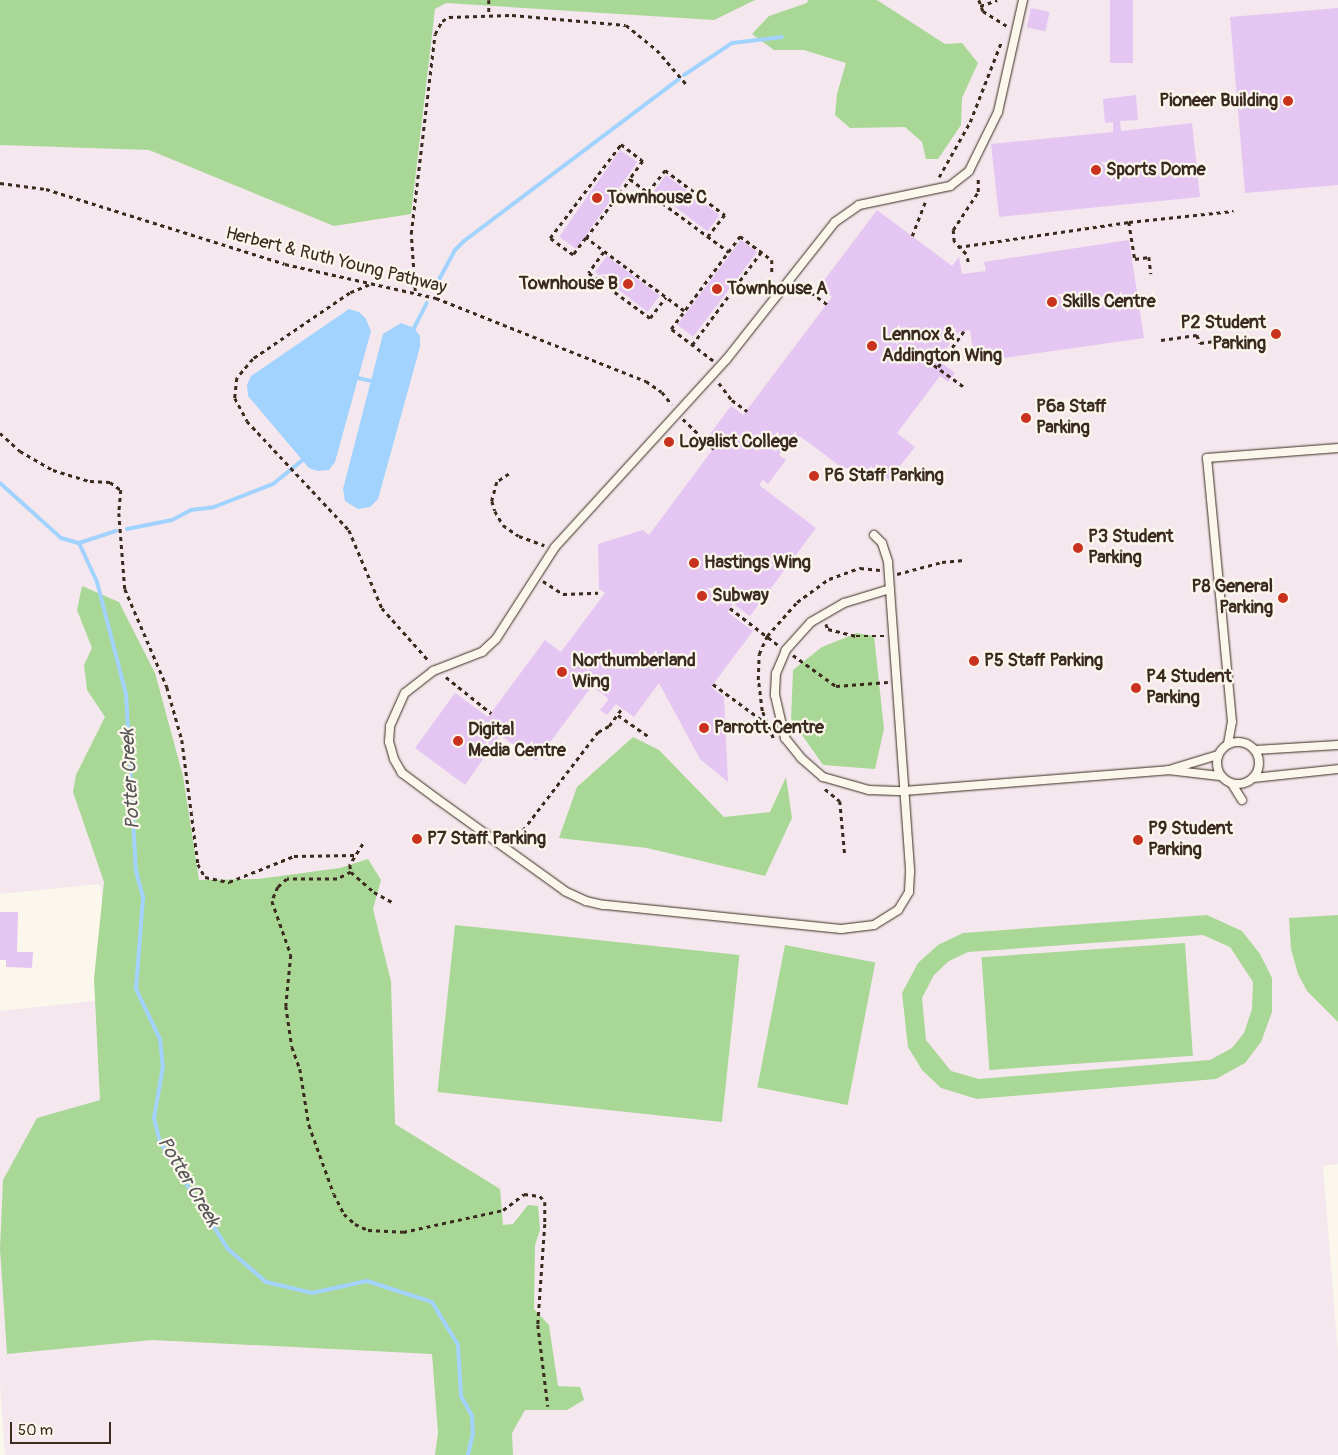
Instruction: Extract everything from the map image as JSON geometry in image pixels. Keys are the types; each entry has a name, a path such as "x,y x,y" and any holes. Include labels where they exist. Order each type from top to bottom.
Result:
{"lane":[{"path":"874,535 886,551 890,589 909,892 898,910 864,929 603,906 565,891 508,851 402,773 394,759 389,742 390,726 396,708 404,694 421,678 438,669 482,652 509,622 538,578 555,547 720,366 791,278 815,244 848,211 873,200 931,191 961,180 975,159 998,112 1011,29 1023,0"},
{"path":"1168,770 1218,755 1228,744 1232,722 1207,458 1338,448"},
{"path":"890,589 852,600 820,616 797,634 786,650 776,673 775,695 785,738 801,758 823,777 869,790 904,791 1168,770 1220,776 1232,784 1242,800 1259,764 1255,750"},
{"path":"1232,722 1243,742 1255,750 1338,745"},
{"path":"1228,744 1243,742"},
{"path":"1218,755 1220,776"},
{"path":"1232,784 1338,769"}],"path":[{"path":"489,0 489,15"},
{"path":"912,236 931,191 970,122 1011,29 987,15 980,6 979,0"},
{"path":"980,6 997,0"},
{"path":"415,292 411,234 435,34 437,27 449,17 489,15 626,25 638,32 687,85"},
{"path":"620,144 644,161 630,179 573,255 550,238 620,144"},
{"path":"968,262 966,254 958,247 952,236 955,223 978,192 975,159"},
{"path":"648,192 665,170 725,215 708,237"},
{"path":"630,179 728,252"},
{"name":"Herbert & Ruth Young Pathway","path":"0,183 62,194 162,228 370,285 415,292 646,382 662,392 677,412 714,449"},
{"path":"958,247 1129,222 1233,211"},
{"path":"1129,222 1134,259 1149,257 1151,274"},
{"path":"720,366 671,329 740,236 772,260 772,274"},
{"path":"586,238 684,311"},
{"path":"604,252 589,273 650,318 666,297"},
{"path":"692,345 761,252"},
{"path":"791,278 827,304"},
{"path":"370,285 350,293 253,358 237,378 235,398 248,421 350,530 382,608 411,643 438,669 491,713"},
{"path":"938,367 964,331"},
{"path":"1161,340 1197,335 1200,343 1222,340"},
{"path":"934,364 964,387"},
{"path":"710,376 725,387 732,400 747,411"},
{"path":"0,433 20,451 53,470 90,480 110,482 121,490 119,513 125,588 167,688 182,740 198,864 205,877 230,882 294,856 355,855"},
{"path":"509,474 497,482 494,491 492,501 499,518 519,536 555,547"},
{"path":"774,740 759,696 757,665 768,636 797,602 829,579 860,568 897,574 942,562 964,560"},
{"path":"538,578 563,594 598,593"},
{"path":"730,608 836,686 896,681"},
{"path":"820,616 828,629 856,636 893,636"},
{"path":"713,684 785,738"},
{"path":"508,851 598,732 609,726 622,708"},
{"path":"618,714 649,737"},
{"path":"818,784 840,801 845,856"},
{"path":"351,872 355,855 363,844"},
{"path":"351,872 374,892 392,902"},
{"path":"351,872 337,879 287,879 278,887 272,901 291,955 287,988 288,1023 300,1069 305,1108 334,1194 344,1214 355,1224 368,1230 403,1232 503,1210 524,1194 540,1196 545,1202 545,1224 538,1324 548,1406"}],"shaded area":[{"name":"Loyalist College","path":"0,0 1338,0 1338,1164 1323,1166 1338,1353 1338,1455 5,1455 0,1384 0,1011 112,999 100,884 0,894"}],"green space":[{"path":"0,0 755,0 714,20 446,3 435,9 411,214 334,226 149,150 0,145"},
{"path":"808,0 877,0 945,44 962,43 978,63 962,98 961,125 938,159 926,159 922,142 905,127 850,128 835,115 837,94 846,63 804,50 774,50 752,34 769,16 807,3"},
{"path":"82,586 119,602 155,673 183,776 199,880 258,879 340,868 368,859 381,880 373,909 391,981 395,1124 500,1189 503,1225 513,1224 528,1205 538,1206 540,1230 535,1245 534,1309 549,1325 558,1386 580,1387 584,1400 567,1410 525,1410 512,1433 513,1455 435,1455 438,1433 432,1354 152,1340 7,1354 0,1249 3,1180 37,1118 100,1100 94,979 104,882 73,792 76,775 105,717 87,690 84,665 92,648 77,610"},
{"path":"857,633 874,636 884,729 875,769 823,765 791,719 793,670 822,647"},
{"path":"633,737 659,750 724,817 770,812 786,777 792,818 765,876 647,848 559,838 577,787"},
{"path":"1207,915 1242,931 1260,954 1272,978 1272,1012 1261,1042 1245,1063 1216,1079 977,1099 941,1088 922,1070 908,1047 902,993 918,963 938,945 963,933","holes":["1203,935 1230,947 1253,982 1252,1009 1244,1033 1232,1048 1210,1060 979,1079 951,1071 926,1040 922,998 934,975 949,961 968,952"]},
{"path":"1338,915 1338,1022 1307,991 1298,974 1291,949 1289,918"},
{"path":"455,925 739,955 722,1122 437,1092"},
{"path":"1185,943 1193,1056 989,1070 981,957"},
{"path":"785,945 875,963 848,1105 757,1087"}],"water":[{"path":"349,309 359,312 366,319 371,331 335,462 329,470 318,471 309,468 248,396 247,385 251,376"},
{"path":"401,323 414,328 420,336 420,347 378,499 370,507 358,509 345,501 343,489 383,334"}],"building":[{"path":"1110,0 1133,0 1133,63 1110,63"},
{"path":"1031,8 1050,12 1045,32 1027,28"},
{"name":"Pioneer Building","path":"1338,8 1338,185 1245,193 1230,17"},
{"name":"Sports Dome","path":"1136,95 1138,120 1120,121 1121,131 1192,123 1200,197 999,217 991,144 1113,132 1113,122 1105,123 1103,99"},
{"name":"Townhouse C","path":"620,150 637,162 576,249 559,237"},
{"path":"666,175 720,215 707,231 654,191"},
{"path":"877,210 952,266 959,257 962,274 986,271 984,262 1129,240 1144,338 975,362 970,330 959,332 938,360 955,373 948,382 940,376 897,433 915,447 889,480 871,466 860,481 801,437 791,450 786,446 779,455 786,460 768,484 763,480 759,485 816,528 750,616 733,604 727,612 753,631 711,687 724,697 728,782 700,759 659,683 634,717 616,704 607,715 600,710 609,699 592,686 536,761 500,735 465,785 415,748 455,693 488,717 545,640 561,652 605,593 599,589 598,544 643,530 649,535 716,445 707,438 731,406 743,415 832,297 819,287"},
{"name":"Townhouse A","path":"741,240 757,252 693,337 677,325"},
{"name":"Townhouse B","path":"607,256 660,296 648,312 595,272"},
{"path":"0,912 18,912 17,952 33,952 32,968 6,967 6,960 0,960"}],"waterway":[{"path":"684,75 732,43 782,37"},
{"path":"434,289 455,250 464,241 679,79"},
{"path":"414,328 427,303"},
{"path":"358,378 371,381"},
{"path":"127,529 172,520 191,510 214,507 273,484 303,460"},
{"name":"Potter Creek","path":"0,483 61,538 79,543 97,582 126,694 136,871 143,898 136,989 160,1039 163,1066 154,1118 160,1142 228,1249 266,1282 312,1293 367,1281 432,1302 458,1345 461,1396 472,1416 473,1433 468,1455"},
{"path":"79,543 116,531"}],"place":[{"name":"Pioneer Building","path":"1288,101"},
{"name":"Sports Dome","path":"1096,170"},
{"name":"Townhouse C","path":"597,198"},
{"name":"Townhouse B","path":"628,284"},
{"name":"Townhouse A","path":"717,289"},
{"name":"Skills Centre","path":"1052,302"},
{"name":"P2 Student Parking","path":"1276,334"},
{"name":"Lennox & Addington Wing","path":"872,346"},
{"name":"P6a Staff Parking","path":"1026,418"},
{"name":"Loyalist College","path":"669,442"},
{"name":"P6 Staff Parking","path":"814,476"},
{"name":"P3 Student Parking","path":"1078,548"},
{"name":"Hastings Wing","path":"694,563"},
{"name":"Subway","path":"702,596"},
{"name":"P8 General Parking","path":"1283,598"},
{"name":"P5 Staff Parking","path":"974,661"},
{"name":"Northumberland Wing","path":"562,672"},
{"name":"P4 Student Parking","path":"1136,688"},
{"name":"Parrott Centre","path":"704,728"},
{"name":"Digital Media Centre","path":"458,741"},
{"name":"P7 Staff Parking","path":"417,839"},
{"name":"P9 Student Parking","path":"1138,840"}]}
